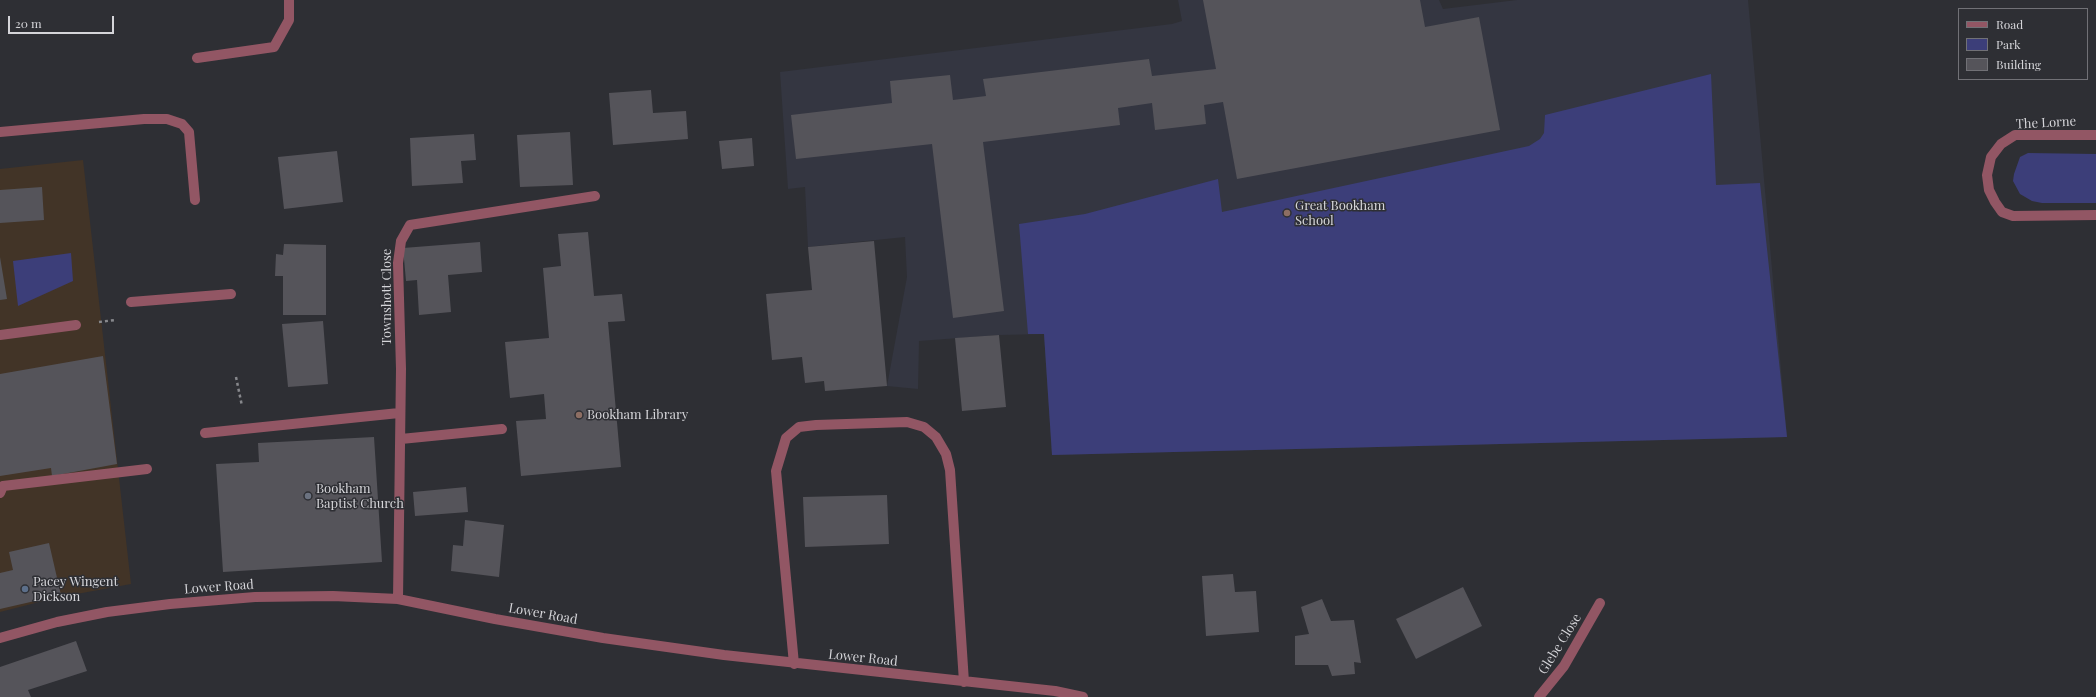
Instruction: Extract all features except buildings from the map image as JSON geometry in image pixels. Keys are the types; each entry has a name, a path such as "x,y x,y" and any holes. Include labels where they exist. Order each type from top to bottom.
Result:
{"street":[{"path":"197,58 274,47 289,20 289,0"},
{"path":"0,132 167,118 182,124 189,132 195,200"},
{"name":"The Lorne","path":"2096,135 2015,136 2001,144 1991,157 1987,175 1989,190 2002,212 2013,216 2096,215"},
{"name":"Townshott Close","path":"398,599 401,439 399,413 401,369 398,263 401,241 410,225 595,196"},
{"path":"131,302 231,294"},
{"path":"0,335 76,325"},
{"path":"205,433 399,413"},
{"path":"794,664 776,471 786,438 799,427 816,425 907,422 924,427 936,437 946,454 950,470 964,682"},
{"path":"401,439 502,429"},
{"path":"0,493 3,486 147,469"},
{"name":"Lower Road","path":"0,638 21,631 107,612 170,604 255,597 333,596 398,599 495,619 603,638 794,664 1055,691 1083,697"},
{"name":"Glebe Close","path":"1539,697 1564,666 1600,603"}],"path":[{"path":"76,325 119,320"},
{"path":"236,377 246,428"}],"shaded area":[{"name":"Great Bookham School","path":"1178,0 1439,0 1443,9 1517,0 1748,0 1787,437 1052,455 1044,334 999,335 919,341 918,389 887,386 907,277 905,237 808,247 805,187 788,189 780,72 1172,24 1182,21"},
{"path":"83,160 131,584 55,598 0,612 0,169"}],"green space":[{"path":"1711,74 1716,185 1760,183 1787,437 1052,455 1044,334 1028,334 1019,224 1085,214 1218,179 1222,212 1529,146 1540,139 1544,133 1545,115"},
{"path":"2028,153 2096,154 2096,203 2042,203 2032,201 2020,194 2013,181 2014,174 2020,157"},
{"path":"71,253 73,281 18,306 13,261"}],"place":[{"name":"Great Bookham School","path":"1287,213"},
{"name":"Bookham Library","path":"579,415"},
{"name":"Bookham Baptist Church","path":"308,496"},
{"name":"Pacey Wingent Dickson","path":"25,589"}]}
